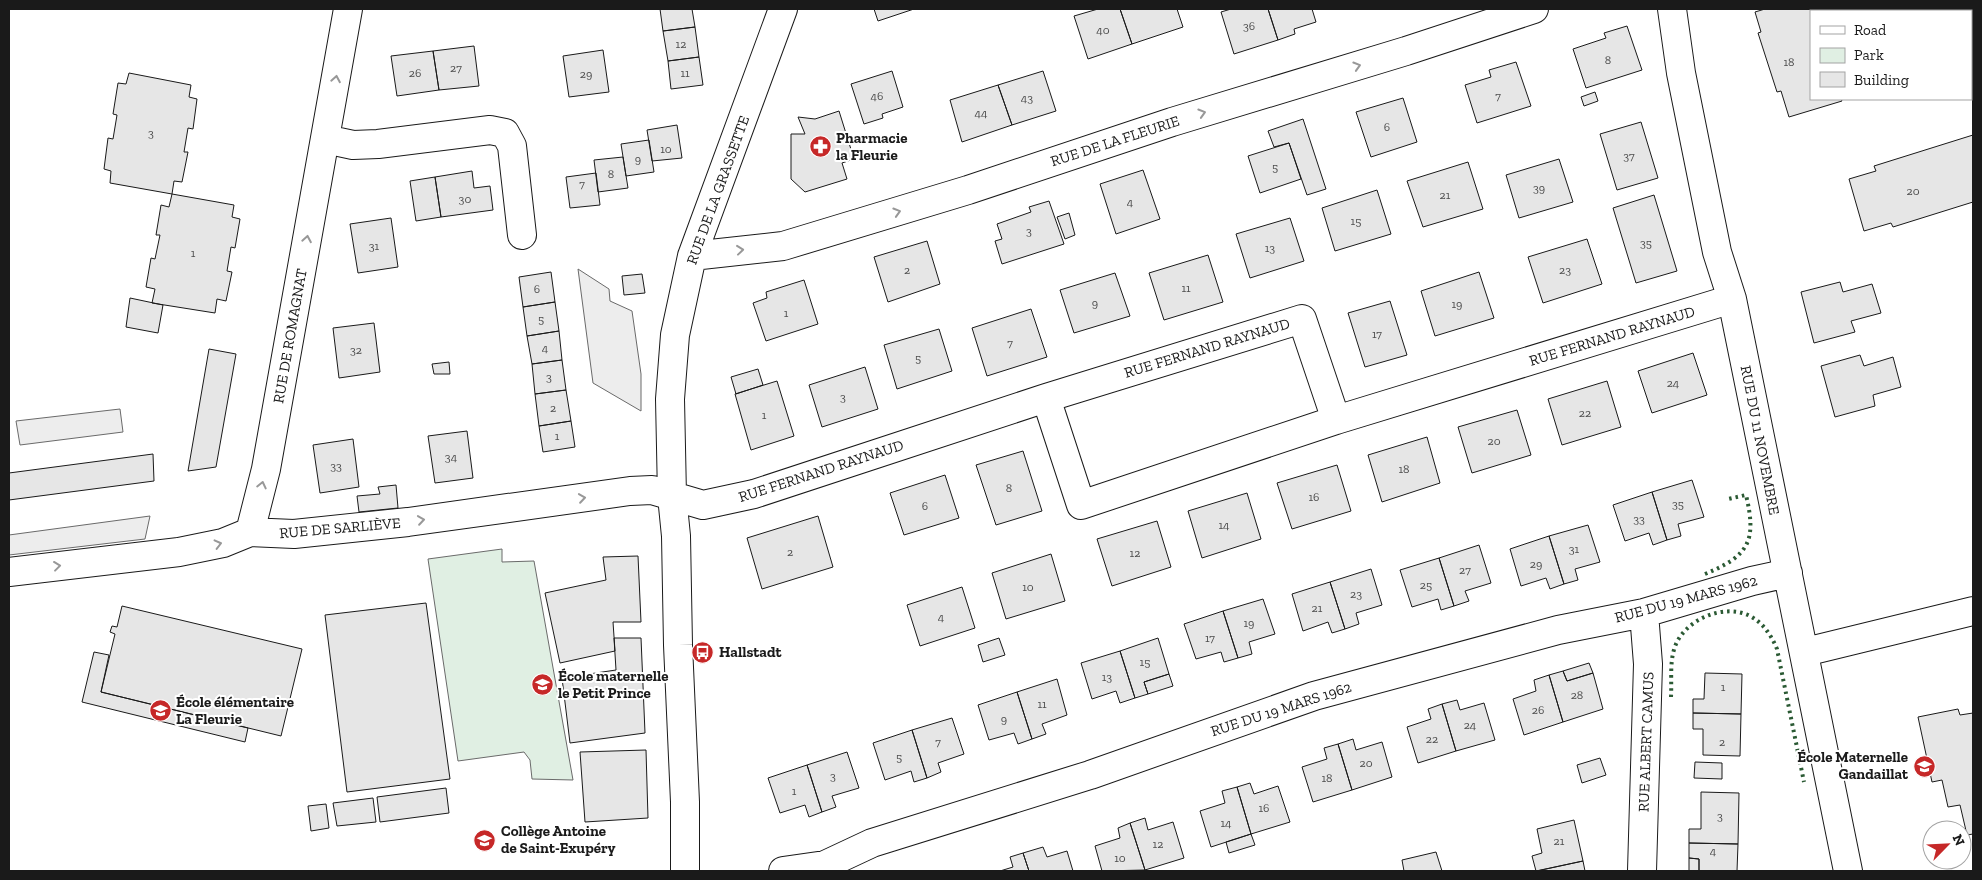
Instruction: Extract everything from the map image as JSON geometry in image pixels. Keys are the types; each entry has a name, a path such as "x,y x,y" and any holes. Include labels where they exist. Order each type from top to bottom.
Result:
{"street":[{"name":"RUE DE ROMAGNAT","path":"250,532 266,469 348,9"},
{"name":"RUE DE LA GRASSETTE","path":"685,871 685,802 676,536 672,496 670,399 675,335 692,256 783,9"},
{"name":"RUE DE LA FLEURIE","path":"692,256 783,246 968,190 1172,122 1406,51 1534,9"},
{"name":"RUE DU 11 NOVEMBRE","path":"1672,9 1681,73 1717,252 1732,299 1848,871"},
{"path":"325,139 353,145 378,144 490,130 505,133 512,146 522,234"},
{"name":"RUE FERNAND RAYNAUD","path":"672,496 703,505 736,499 1046,398 1302,319 1336,420 1732,299"},
{"path":"1046,398 1081,505 1336,420"},
{"name":"RUE DE SARLIÈVE","path":"9,572 179,552 223,543 250,532 294,534 408,522 630,491 652,490 672,496"},
{"name":"RUE DU 19 MARS 1962","path":"783,871 826,868 872,843 1090,774 1314,696 1558,630 1644,614 1752,581 1788,573"},
{"path":"1804,652 1973,611"},
{"name":"RUE ALBERT CAMUS","path":"1642,871 1648,664 1644,614"}],"green space":[{"path":"502,549 502,562 534,561 573,780 532,779 530,760 524,752 458,761 428,559"}],"shaded area":[{"path":"578,269 609,289 610,301 632,311 641,374 641,411 593,383"},
{"path":"120,409 123,432 20,445 16,421"},
{"path":"150,516 145,539 9,555 9,535"}],"building":[{"path":"660,9 692,9 695,27 663,31"},
{"path":"874,9 914,9 878,21"},
{"path":"1098,9 1120,9 1132,44 1088,59 1074,16"},
{"path":"1120,9 1177,9 1183,27 1132,44"},
{"path":"1231,9 1268,9 1278,40 1234,54 1221,12"},
{"path":"1268,9 1312,9 1316,22 1294,29 1295,34 1278,40"},
{"path":"1765,9 1816,9 1810,10 1810,100 1842,101 1789,117 1781,91 1777,92 1758,33 1761,32 1755,12"},
{"path":"1973,9 1973,62 1972,10 1956,10"},
{"path":"1627,26 1642,70 1586,88 1573,49 1606,38 1604,33"},
{"path":"695,27 699,57 668,61 663,31"},
{"path":"474,46 479,86 439,90 433,51"},
{"path":"603,50 609,92 569,97 563,56"},
{"path":"433,51 439,90 397,96 391,56"},
{"path":"699,57 703,85 671,89 668,61"},
{"path":"1516,62 1531,106 1477,123 1465,85 1491,77 1489,70"},
{"path":"892,71 903,107 882,114 883,118 864,124 851,84"},
{"path":"1043,71 1056,111 1012,125 998,85"},
{"path":"129,73 191,85 189,97 197,99 193,129 188,128 184,152 188,152 182,182 174,181 172,194 110,183 111,171 104,169 108,138 113,139 117,115 113,114 118,83 126,84"},
{"path":"998,85 1012,125 962,142 950,100"},
{"path":"1595,92 1598,101 1584,106 1581,97"},
{"path":"1403,98 1417,142 1371,157 1356,112"},
{"name":"Pharmacie la Fleurie","path":"839,111 854,159 842,163 847,179 805,192 791,179 791,134 805,134 798,117 815,119"},
{"path":"1303,119 1326,189 1307,195 1289,143 1274,147 1268,131"},
{"path":"1641,122 1658,178 1617,190 1600,134"},
{"path":"677,125 682,158 652,161 647,130"},
{"path":"1973,135 1973,202 1893,227 1891,223 1864,231 1849,179 1876,171 1874,166"},
{"path":"649,140 654,172 626,176 621,144"},
{"path":"1289,143 1301,179 1260,193 1248,156"},
{"path":"623,157 628,188 598,192 594,160"},
{"path":"1559,159 1573,202 1519,218 1506,175"},
{"path":"1468,162 1483,209 1423,227 1407,181"},
{"path":"1143,170 1160,219 1116,234 1100,184"},
{"path":"472,171 474,188 490,186 493,210 441,217 435,177"},
{"path":"596,173 600,205 570,208 566,177"},
{"path":"435,177 441,217 416,221 410,181"},
{"path":"1377,190 1391,234 1335,251 1322,208"},
{"path":"172,194 234,205 232,217 240,219 235,248 231,247 227,271 232,272 226,301 217,299 215,313 152,303 155,289 146,287 151,258 155,259 160,235 156,235 161,205 169,207"},
{"path":"1654,195 1677,271 1636,283 1613,208"},
{"path":"1049,201 1064,244 1002,264 995,241 1002,239 997,224 1031,212 1029,207"},
{"path":"1069,213 1075,235 1065,239 1057,217"},
{"path":"391,218 398,267 358,273 350,224"},
{"path":"1290,218 1304,261 1250,278 1236,234"},
{"path":"1587,239 1602,284 1543,303 1528,257"},
{"path":"927,241 940,284 888,302 874,257"},
{"path":"1208,255 1223,302 1164,320 1149,273"},
{"path":"551,272 555,302 523,307 519,277"},
{"path":"1479,272 1494,318 1435,336 1421,291"},
{"path":"1115,273 1130,316 1074,333 1060,290"},
{"path":"642,274 645,293 624,295 622,276"},
{"path":"804,280 818,324 766,341 753,303 767,298 766,292"},
{"path":"1840,282 1843,292 1872,284 1881,313 1851,321 1855,332 1814,343 1801,292"},
{"path":"130,298 163,305 158,333 126,327"},
{"path":"1390,301 1407,355 1365,367 1348,313"},
{"path":"555,302 559,331 527,336 523,307"},
{"path":"1031,309 1047,357 987,376 972,328"},
{"path":"374,323 380,372 339,378 333,328"},
{"path":"939,329 952,371 897,389 884,345"},
{"path":"559,331 562,360 532,364 527,336"},
{"path":"209,349 236,354 216,467 188,471"},
{"path":"1693,353 1707,395 1652,413 1638,371"},
{"path":"1860,355 1864,366 1893,357 1901,387 1873,395 1875,406 1835,417 1821,366"},
{"path":"562,360 566,390 535,394 532,364"},
{"path":"449,362 450,374 434,374 432,364"},
{"path":"865,367 878,409 822,427 809,385"},
{"path":"758,369 763,385 736,394 731,377"},
{"path":"777,381 794,436 751,450 735,394"},
{"path":"1607,381 1621,427 1562,445 1548,399"},
{"path":"566,390 571,421 539,426 535,394"},
{"path":"1517,410 1531,455 1472,473 1458,427"},
{"path":"571,421 575,447 543,452 539,426"},
{"path":"467,431 473,478 435,483 428,436"},
{"path":"1427,437 1440,483 1382,502 1368,455"},
{"path":"353,439 359,487 320,493 313,445"},
{"path":"1023,451 1042,511 996,525 976,465"},
{"path":"153,454 154,481 9,500 9,473"},
{"path":"1337,465 1351,511 1292,529 1277,483"},
{"path":"945,475 959,518 904,535 890,493"},
{"path":"1692,480 1704,517 1678,524 1681,536 1667,540 1652,492"},
{"path":"396,485 398,508 359,512 357,496 380,494 378,487"},
{"path":"1652,492 1667,540 1653,545 1649,533 1625,541 1613,505"},
{"path":"1247,493 1261,539 1202,558 1188,511"},
{"path":"818,516 833,567 762,589 747,538"},
{"path":"1157,521 1171,567 1112,586 1097,539"},
{"path":"1588,525 1600,562 1575,569 1578,580 1564,584 1549,536"},
{"path":"1549,536 1564,584 1550,589 1546,578 1521,586 1510,549"},
{"path":"1479,545 1491,583 1465,591 1469,601 1454,606 1439,558"},
{"path":"1051,554 1065,601 1006,619 992,573"},
{"path":"638,556 641,622 613,622 615,651 560,663 545,593 606,580 603,557"},
{"path":"1439,558 1454,606 1441,610 1438,599 1412,607 1400,570"},
{"path":"1371,569 1382,605 1356,613 1359,624 1345,629 1330,582"},
{"path":"1330,582 1345,629 1332,633 1328,622 1303,631 1292,594"},
{"path":"962,587 975,628 920,646 907,605"},
{"path":"1263,599 1275,634 1249,642 1252,654 1238,658 1223,611"},
{"path":"426,603 450,779 347,792 325,615"},
{"path":"122,606 302,649 281,736 101,692 115,634 110,632 112,626 117,627"},
{"path":"1223,611 1238,658 1224,662 1221,652 1196,659 1184,624"},
{"path":"614,638 641,638 645,733 570,743 562,678 616,670"},
{"path":"999,638 1005,655 983,662 978,645"},
{"path":"1158,638 1169,674 1144,682 1148,694 1135,698 1120,651"},
{"path":"1120,651 1135,698 1120,703 1116,691 1092,699 1081,663"},
{"path":"94,652 109,655 101,692 248,728 245,742 82,702"},
{"path":"1589,663 1593,673 1567,681 1563,671"},
{"path":"1563,671 1567,681 1593,673 1603,709 1563,722 1549,675"},
{"path":"1705,673 1742,674 1741,714 1693,713 1693,699 1704,699"},
{"path":"1169,674 1173,686 1148,694 1144,682"},
{"path":"1549,675 1563,722 1524,735 1513,699 1536,691 1534,680"},
{"path":"1057,679 1067,715 1042,724 1046,734 1032,739 1017,692"},
{"path":"1017,692 1032,739 1018,744 1014,733 989,740 978,705"},
{"path":"1457,700 1460,710 1484,703 1495,740 1456,751 1442,704"},
{"path":"1442,704 1456,751 1418,763 1407,727 1431,719 1428,709"},
{"path":"1958,709 1960,715 1973,713 1973,834 1972,820 1964,820 1960,805 1948,807 1942,780 1932,782 1918,717"},
{"path":"1693,713 1741,714 1740,756 1703,755 1703,729 1693,729"},
{"path":"952,718 964,754 938,763 941,772 927,778 912,730"},
{"path":"912,730 927,778 914,782 911,771 885,780 873,743"},
{"path":"1353,739 1356,750 1382,742 1392,777 1352,790 1338,744"},
{"path":"1338,744 1352,790 1313,802 1302,767 1327,759 1324,748"},
{"path":"646,750 648,818 585,822 580,752"},
{"path":"847,752 859,788 832,796 836,807 822,812 807,765"},
{"path":"1600,758 1606,775 1582,783 1577,765"},
{"path":"1695,762 1722,763 1722,779 1694,778"},
{"path":"807,765 822,812 809,817 805,805 780,813 768,778"},
{"path":"1250,783 1254,794 1278,786 1290,822 1251,834 1237,787"},
{"path":"1237,787 1251,834 1211,847 1200,811 1225,803 1222,791"},
{"path":"446,788 449,813 380,822 377,797"},
{"path":"1701,792 1739,793 1738,844 1689,843 1689,829 1701,829"},
{"path":"373,798 376,822 337,826 333,803"},
{"path":"326,804 329,828 311,831 308,806"},
{"path":"1145,818 1148,830 1173,822 1184,858 1145,870 1130,823"},
{"path":"1574,820 1583,861 1536,871 1532,856 1542,853 1537,829"},
{"path":"1130,823 1145,870 1102,871 1095,846 1120,838 1118,828"},
{"path":"1251,834 1255,845 1229,853 1226,842"},
{"path":"1689,843 1738,844 1737,871 1699,871 1699,859 1689,858"},
{"path":"1043,847 1047,857 1067,851 1073,871 1029,871 1023,853"},
{"path":"1436,852 1442,871 1404,871 1402,860"},
{"path":"1023,853 1029,871 1000,871 1013,867 1010,857"},
{"path":"1689,858 1699,859 1699,871 1689,871"},
{"path":"1583,861 1585,871 1537,871"}],"hedge":[{"path":"1705,574 1732,561 1746,545 1750,524 1746,495 1728,499"},
{"path":"1671,697 1674,650 1681,635 1688,627 1707,616 1728,611 1748,615 1758,621 1766,629 1777,649 1804,782"}],"place":[{"name":"Pharmacie la Fleurie","path":"820,147"},
{"name":"Hallstadt","path":"703,652"},
{"name":"École maternelle le Petit Prince","path":"542,685"},
{"name":"École élémentaire La Fleurie","path":"160,711"},
{"name":"École Maternelle Gandaillat","path":"1924,766"},
{"name":"Collège Antoine de Saint-Exupéry","path":"485,840"}]}
